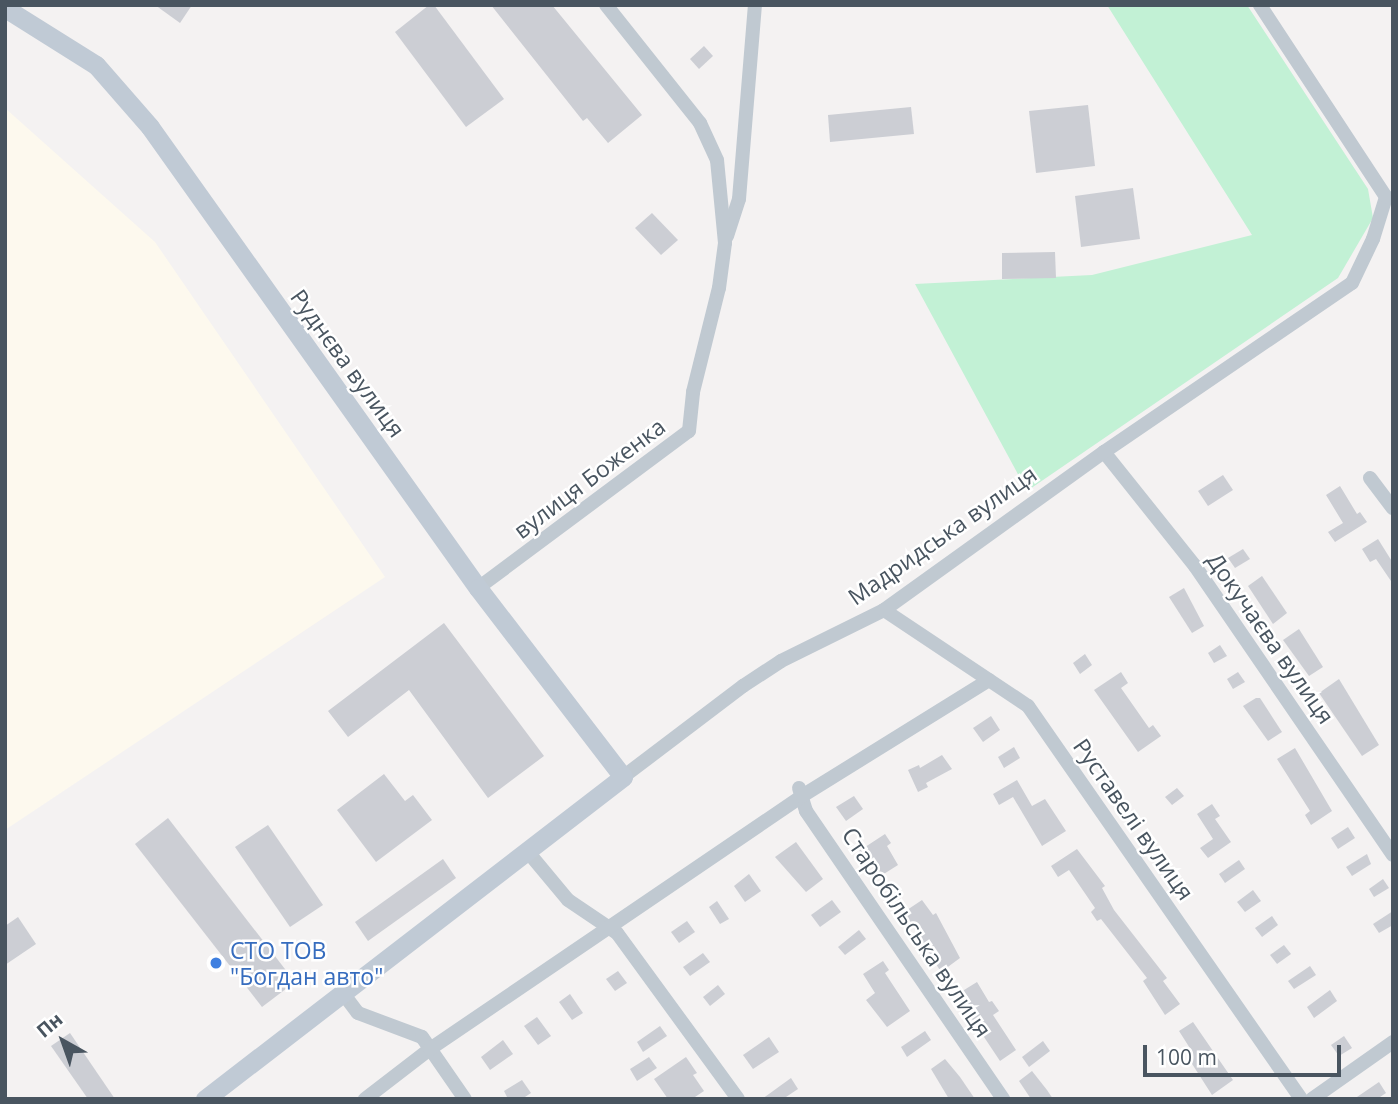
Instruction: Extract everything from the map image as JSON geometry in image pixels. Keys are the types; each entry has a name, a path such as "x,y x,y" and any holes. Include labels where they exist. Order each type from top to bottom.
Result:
{"street":[{"name":"вулиця Боженка","path":"478,587 689,431 693,392 719,288 725,243 716,160 700,124 606,5"},
{"path":"725,243 739,199 755,5"},
{"name":"Мадридська вулиця","path":"205,1099 623,777 762,674 884,610 1104,452 1352,284 1373,239 1387,197 1260,5"},
{"name":"Руднєва вулиця","path":"5,8 96,65 150,127 478,587 623,777"},
{"name":"Докучаєва вулиця","path":"1104,452 1195,566 1393,855"},
{"path":"1370,478 1393,508"},
{"name":"Руставелі вулиця","path":"884,610 1028,706 1301,1099"},
{"path":"365,1099 430,1049 610,928 801,792 989,680"},
{"name":"Старобільська вулиця","path":"801,792 806,811 1003,1099"},
{"path":"528,852 568,900 617,933 738,1099"},
{"path":"342,992 358,1013 422,1037 464,1099"},
{"path":"1312,1099 1393,1042"}],"shaded area":[{"path":"5,108 155,242 385,577 5,830"}],"green space":[{"path":"1107,5 1247,5 1368,189 1373,218 1338,278 1027,491 915,284 1092,275 1252,235"}],"building":[{"path":"155,5 192,5 180,23"},
{"path":"429,5 434,5 504,99 466,127 395,32"},
{"path":"491,5 552,5 642,115 608,143 587,118 583,121"},
{"path":"704,46 713,56 699,69 690,59"},
{"path":"1088,105 1095,166 1036,173 1029,111"},
{"path":"911,107 914,134 830,142 828,115"},
{"path":"1133,188 1140,239 1081,247 1075,196"},
{"path":"652,213 678,240 661,255 635,228"},
{"path":"1055,252 1056,278 1002,279 1002,253"},
{"path":"1223,475 1233,490 1208,506 1198,491"},
{"path":"1340,486 1357,514 1360,512 1367,522 1335,542 1328,532 1343,523 1326,495"},
{"path":"1378,539 1393,563 1393,584 1376,559 1370,562 1362,549"},
{"path":"1243,549 1250,559 1235,568 1228,558"},
{"path":"1262,576 1287,613 1273,624 1248,586"},
{"path":"1184,588 1204,626 1192,633 1169,597"},
{"path":"444,623 544,756 488,798 409,690 348,737 328,711"},
{"path":"1299,629 1323,667 1309,676 1283,640"},
{"path":"1220,645 1227,656 1214,663 1208,653"},
{"path":"1085,654 1092,665 1080,674 1073,663"},
{"path":"1121,672 1128,683 1121,688 1149,728 1153,725 1161,736 1138,752 1094,690"},
{"path":"1238,672 1245,682 1233,689 1227,679"},
{"path":"1339,679 1379,745 1362,756 1319,693"},
{"path":"1260,698 1282,732 1268,741 1243,706"},
{"path":"991,716 1000,730 983,742 973,728"},
{"path":"1014,747 1020,758 1004,768 998,757"},
{"path":"1295,748 1332,811 1311,825 1305,815 1310,811 1277,759"},
{"path":"942,755 952,769 926,783 928,787 918,792 908,770 919,765 920,768"},
{"path":"384,774 405,801 413,795 432,820 376,862 337,810"},
{"path":"1017,780 1032,806 1045,799 1066,831 1042,846 1013,797 999,805 993,794"},
{"path":"1177,788 1184,796 1172,805 1165,797"},
{"path":"854,796 863,809 846,821 836,807"},
{"path":"1212,804 1220,816 1215,819 1231,842 1208,858 1200,848 1213,839 1197,814"},
{"path":"168,818 295,982 262,1007 135,844"},
{"path":"268,825 323,905 290,927 235,847"},
{"path":"1348,827 1355,838 1338,849 1331,838"},
{"path":"885,834 891,843 887,846 898,865 879,877 868,858 865,860 859,851"},
{"path":"796,842 823,879 806,892 775,857"},
{"path":"1077,849 1105,886 1102,888 1114,910 1167,978 1163,981 1180,1004 1165,1015 1143,981 1147,978 1101,919 1097,921 1091,912 1095,908 1069,870 1058,877 1051,866"},
{"path":"1367,854 1371,864 1352,876 1346,867"},
{"path":"443,859 456,878 368,941 355,922"},
{"path":"1239,860 1245,869 1225,883 1219,874"},
{"path":"749,874 761,891 745,902 734,886"},
{"path":"1383,879 1389,888 1374,897 1369,889"},
{"path":"1253,890 1261,901 1245,912 1237,902"},
{"path":"832,900 841,912 820,927 811,915"},
{"path":"922,900 933,915 936,913 960,958 941,972 904,912"},
{"path":"717,901 729,919 720,924 709,907"},
{"path":"1393,911 1393,925 1379,933 1373,924"},
{"path":"1272,916 1278,925 1262,937 1255,928"},
{"path":"18,917 36,944 5,965 5,926"},
{"path":"687,921 695,932 679,943 671,932"},
{"path":"859,930 866,939 845,955 838,947"},
{"path":"1284,945 1291,954 1277,964 1270,955"},
{"path":"703,953 710,962 690,976 683,967"},
{"path":"883,961 889,970 885,973 910,1011 887,1027 866,1000 875,993 863,974"},
{"path":"1310,966 1316,975 1294,989 1288,981"},
{"path":"618,971 627,983 615,991 606,979"},
{"path":"977,982 989,1002 992,1001 999,1011 993,1015 1016,1050 1000,1061 956,995"},
{"path":"718,985 725,994 710,1006 703,997"},
{"path":"1330,990 1337,1001 1314,1018 1307,1007"},
{"path":"570,994 583,1013 572,1020 559,1002"},
{"path":"537,1017 551,1036 538,1045 524,1026"},
{"path":"1193,1022 1233,1080 1212,1095 1187,1056 1193,1053 1179,1031"},
{"path":"660,1026 667,1036 643,1052 637,1042"},
{"path":"925,1031 931,1040 907,1057 901,1047"},
{"path":"70,1033 115,1099 88,1099 51,1046"},
{"path":"1344,1036 1352,1048 1339,1056 1331,1045"},
{"path":"769,1037 779,1052 753,1069 743,1055"},
{"path":"503,1040 513,1054 490,1070 481,1057"},
{"path":"1043,1041 1050,1051 1029,1067 1022,1057"},
{"path":"649,1057 657,1068 637,1081 630,1069"},
{"path":"686,1057 697,1073 693,1075 704,1091 692,1099 668,1099 654,1079"},
{"path":"945,1059 975,1099 949,1099 931,1069"},
{"path":"1032,1071 1053,1099 1031,1099 1019,1081"},
{"path":"791,1078 798,1089 783,1099 762,1099"},
{"path":"522,1080 531,1093 522,1099 508,1099 504,1091"},
{"path":"1379,1082 1386,1093 1377,1099 1354,1099"}],"place":[{"name":"СТО ТОВ \"Богдан авто\"","path":"216,963"}]}
